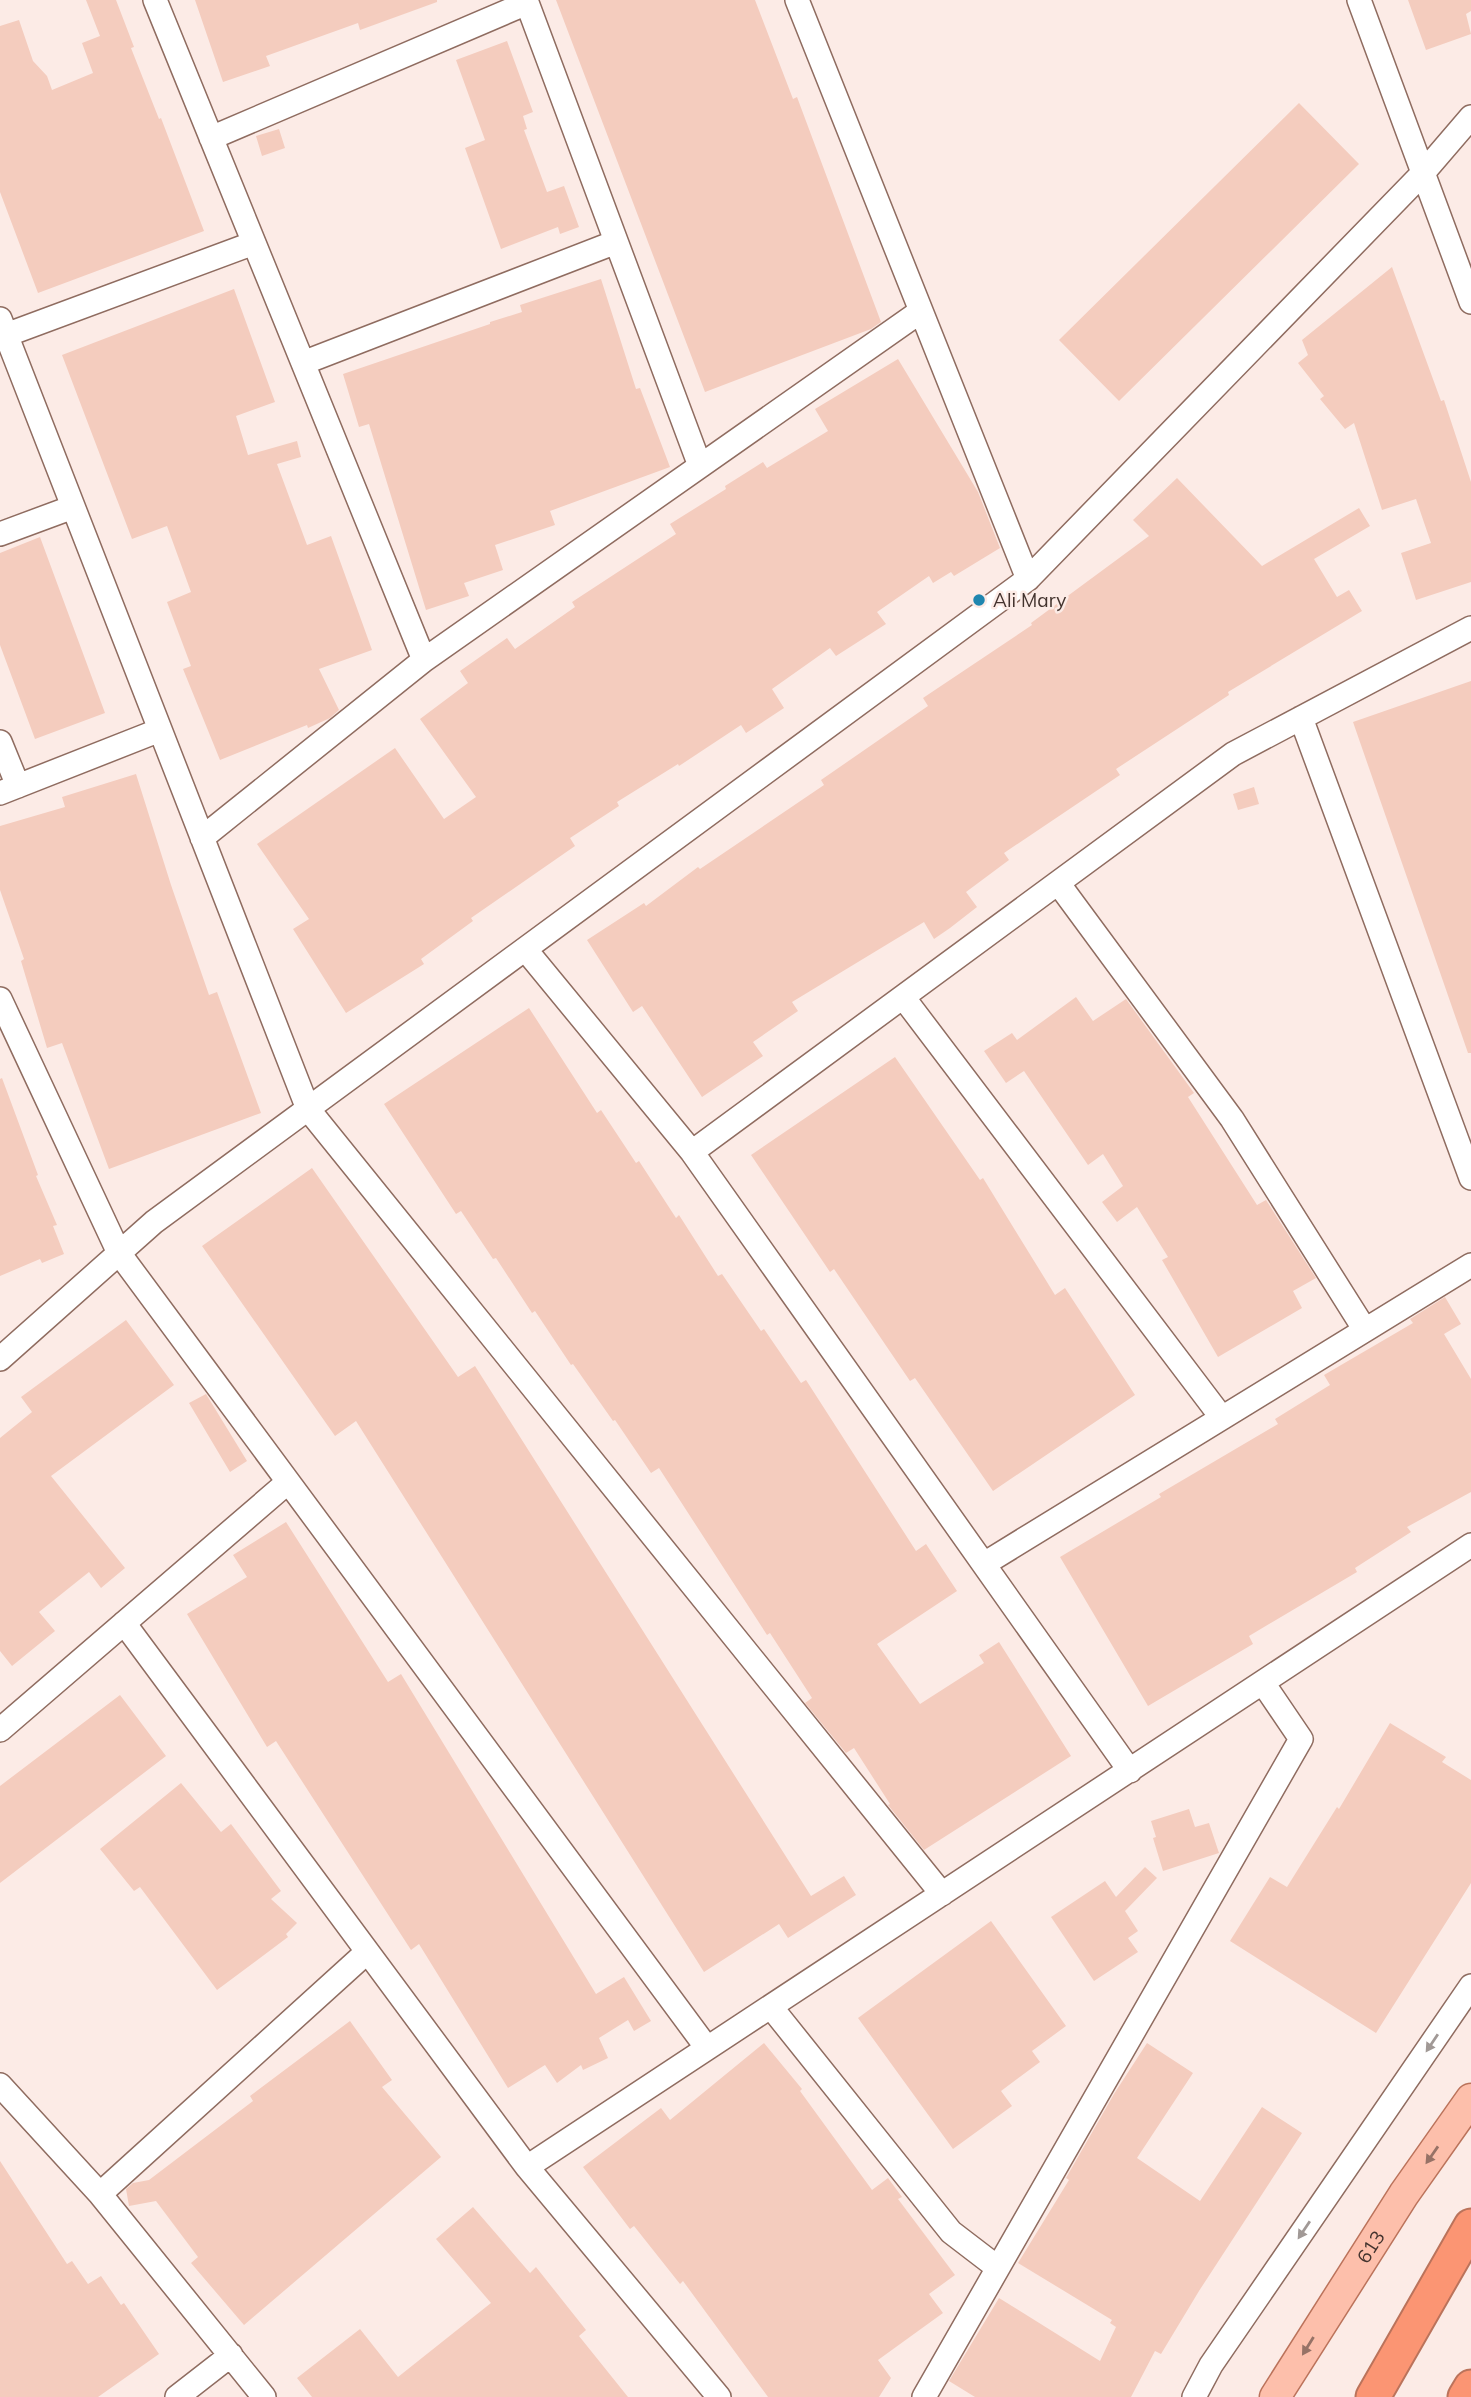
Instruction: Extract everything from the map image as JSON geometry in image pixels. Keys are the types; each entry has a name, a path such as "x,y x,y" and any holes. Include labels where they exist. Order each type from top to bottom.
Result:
{"highway":[{"path":"1373,2397 1471,2226"},
{"path":"1384,2397 1471,2260"},
{"path":"1465,2397 1471,2387"}],"main road":[{"name":"613","path":"1275,2397 1404,2194 1471,2099"}],"street":[{"path":"155,0 424,660"},
{"path":"797,0 1028,579"},
{"path":"1359,0 1471,302"},
{"path":"211,138 526,1 700,466"},
{"path":"0,1359 154,1222 1028,579 1423,173 1471,117"},
{"path":"303,363 616,242"},
{"path":"254,243 3,327 308,1109 942,1894"},
{"path":"202,838 424,660 921,311"},
{"path":"0,534 73,507"},
{"path":"692,1152 1233,754 1471,628"},
{"path":"1301,718 1471,1178"},
{"path":"0,742 9,790 160,730"},
{"path":"1058,883 1232,1118 1366,1330"},
{"path":"525,949 692,1152 1130,1771"},
{"path":"903,997 1222,1419"},
{"path":"0,999 119,1253 707,2048"},
{"path":"984,1564 1471,1265"},
{"path":"0,1730 288,1482"},
{"path":"527,2167 1471,1545"},
{"path":"124,1623 527,2167 719,2397"},
{"path":"924,2397 1301,1739 1263,1683"},
{"path":"100,2194 367,1952"},
{"path":"1194,2397 1211,2365 1471,1986"},
{"path":"771,2007 951,2232 998,2269"},
{"path":"0,2085 100,2194 264,2397"},
{"path":"177,2397 231,2355"}],"building":[{"path":"86,0 116,0 134,47 131,48 204,231 38,293 0,192 0,26 19,20 33,61 47,76 52,90 93,73 82,43 100,36"},
{"path":"195,0 437,2 360,30 358,23 266,56 270,66 223,82"},
{"path":"556,0 755,0 793,99 797,97 881,322 871,329 705,392"},
{"path":"1408,0 1471,0 1471,11 1466,14 1471,34 1426,50"},
{"path":"507,41 533,112 523,116 527,129 524,130 547,192 564,186 579,227 560,234 558,227 501,249 465,148 485,140 456,60"},
{"path":"1299,103 1359,164 1119,401 1059,340"},
{"path":"279,129 285,148 262,156 256,136"},
{"path":"1392,267 1441,401 1444,400 1471,482 1471,582 1416,600 1401,553 1431,543 1416,499 1382,510 1354,423 1345,429 1320,399 1324,396 1298,363 1308,355 1302,340"},
{"path":"601,279 636,389 640,388 670,467 550,511 555,525 495,545 503,570 464,583 469,596 426,610 369,424 359,427 343,374 490,324 522,312 520,305"},
{"path":"234,289 275,402 236,416 248,455 297,441 301,457 277,464 307,545 331,536 372,650 319,669 339,710 330,718 220,760 183,669 191,666 167,602 191,592 167,526 132,539 62,355"},
{"path":"898,359 978,492 1000,548 954,576 951,572 933,583 929,576 877,612 886,624 836,656 830,648 772,689 784,708 746,733 741,725 679,766 678,764 617,802 619,806 570,838 575,846 471,918 473,921 421,959 424,964 346,1013 293,929 309,919 257,844 395,748 444,819 476,797 420,719 468,683 460,671 507,638 515,649 575,607 572,602 676,534 670,524 763,462 767,468 828,431 815,409"},
{"path":"1177,478 1262,566 1359,508 1370,526 1314,559 1337,597 1349,590 1362,611 1228,692 1229,695 1116,769 1120,775 1004,853 1009,860 966,892 977,907 934,939 924,922 792,1002 798,1011 753,1042 763,1056 702,1097 642,1006 633,1012 587,940 644,903 646,906 698,867 700,869 824,785 821,780 928,706 923,698 1032,625 1031,623 1149,536 1133,520"},
{"path":"40,537 105,713 35,739 0,645 0,553"},
{"path":"1471,681 1471,1053 1468,1053 1353,722"},
{"path":"136,774 209,995 217,992 261,1113 109,1169 62,1043 47,1048 21,961 24,959 0,890 0,826 65,807 62,797"},
{"path":"1254,787 1259,804 1238,810 1233,794"},
{"path":"1076,997 1093,1021 1126,999 1194,1093 1188,1097 1257,1205 1266,1200 1316,1278 1293,1291 1302,1308 1218,1357 1162,1260 1168,1257 1137,1207 1117,1222 1102,1202 1123,1186 1103,1154 1088,1165 1024,1071 1006,1083 984,1051 1012,1033 1017,1040"},
{"path":"529,1008 597,1113 601,1110 636,1163 639,1161 676,1218 679,1215 718,1276 722,1274 801,1383 806,1380 916,1551 926,1544 957,1591 877,1644 920,1704 984,1663 979,1655 999,1642 1071,1756 924,1850 888,1805 890,1804 854,1748 846,1753 805,1703 812,1698 770,1633 767,1635 659,1468 651,1473 615,1420 613,1421 573,1364 571,1365 535,1311 532,1313 461,1211 456,1214 384,1104"},
{"path":"895,1057 980,1180 983,1178 1055,1295 1065,1288 1135,1395 993,1491 915,1378 910,1381 834,1269 830,1272 751,1155"},
{"path":"2,1078 38,1175 36,1176 57,1225 53,1226 64,1254 42,1263 40,1259 0,1276 0,1079"},
{"path":"312,1168 458,1377 475,1366 811,1896 844,1876 856,1895 788,1938 779,1924 704,1972 356,1421 335,1436 202,1246"},
{"path":"1445,1297 1461,1324 1444,1334 1471,1379 1471,1492 1407,1527 1411,1532 1355,1568 1357,1572 1249,1636 1253,1644 1148,1706 1060,1557 1161,1497 1159,1494 1278,1424 1275,1419 1330,1385 1324,1375 1413,1323 1410,1319"},
{"path":"126,1320 174,1385 51,1476 125,1568 101,1588 89,1572 39,1612 55,1631 12,1666 0,1651 0,1438 32,1412 21,1397"},
{"path":"206,1394 247,1461 230,1472 189,1403"},
{"path":"286,1522 388,1682 401,1674 596,1994 624,1977 651,2021 634,2031 628,2020 599,2038 608,2058 583,2070 581,2065 557,2083 545,2065 508,2088 419,1944 411,1950 276,1741 267,1747 187,1614 247,1577 233,1555"},
{"path":"120,1695 166,1756 0,1883 0,1786"},
{"path":"1390,1723 1446,1757 1442,1762 1471,1780 1471,1883 1376,2033 1230,1941 1270,1877 1287,1887 1337,1807 1339,1809"},
{"path":"181,1783 221,1832 231,1824 281,1891 271,1899 297,1923 286,1934 288,1937 217,1990 140,1887 134,1891 100,1849"},
{"path":"1189,1809 1195,1827 1209,1823 1219,1853 1163,1871 1151,1821"},
{"path":"1145,1867 1157,1878 1125,1911 1138,1931 1128,1938 1138,1952 1094,1981 1051,1917 1105,1881 1116,1897"},
{"path":"991,1921 1066,2026 1032,2051 1040,2062 1001,2091 1012,2106 953,2149 858,2018"},
{"path":"350,2021 392,2080 382,2087 441,2157 244,2325 191,2263 198,2257 156,2201 129,2206 126,2189 133,2183 149,2180 253,2101 250,2096"},
{"path":"764,2043 802,2089 800,2091 872,2190 888,2178 902,2197 898,2199 955,2275 929,2294 943,2313 878,2360 891,2378 879,2397 768,2397 683,2281 680,2284 634,2226 630,2229 583,2167 661,2108 670,2120"},
{"path":"1147,2043 1193,2073 1137,2158 1200,2201 1262,2107 1302,2133 1161,2354 1155,2351 1131,2397 975,2397 949,2381 999,2298 1100,2361 1116,2327 1110,2323 1112,2320 1018,2263 1069,2180 1066,2178 1114,2094"},
{"path":"0,2161 67,2264 72,2261 88,2284 101,2276 121,2305 124,2303 159,2354 98,2397 0,2397"},
{"path":"473,2207 530,2273 536,2267 586,2330 579,2336 628,2397 312,2397 297,2378 360,2329 398,2377 491,2303 436,2239"}],"place":[{"name":"Ali Mary","path":"979,600"}]}
